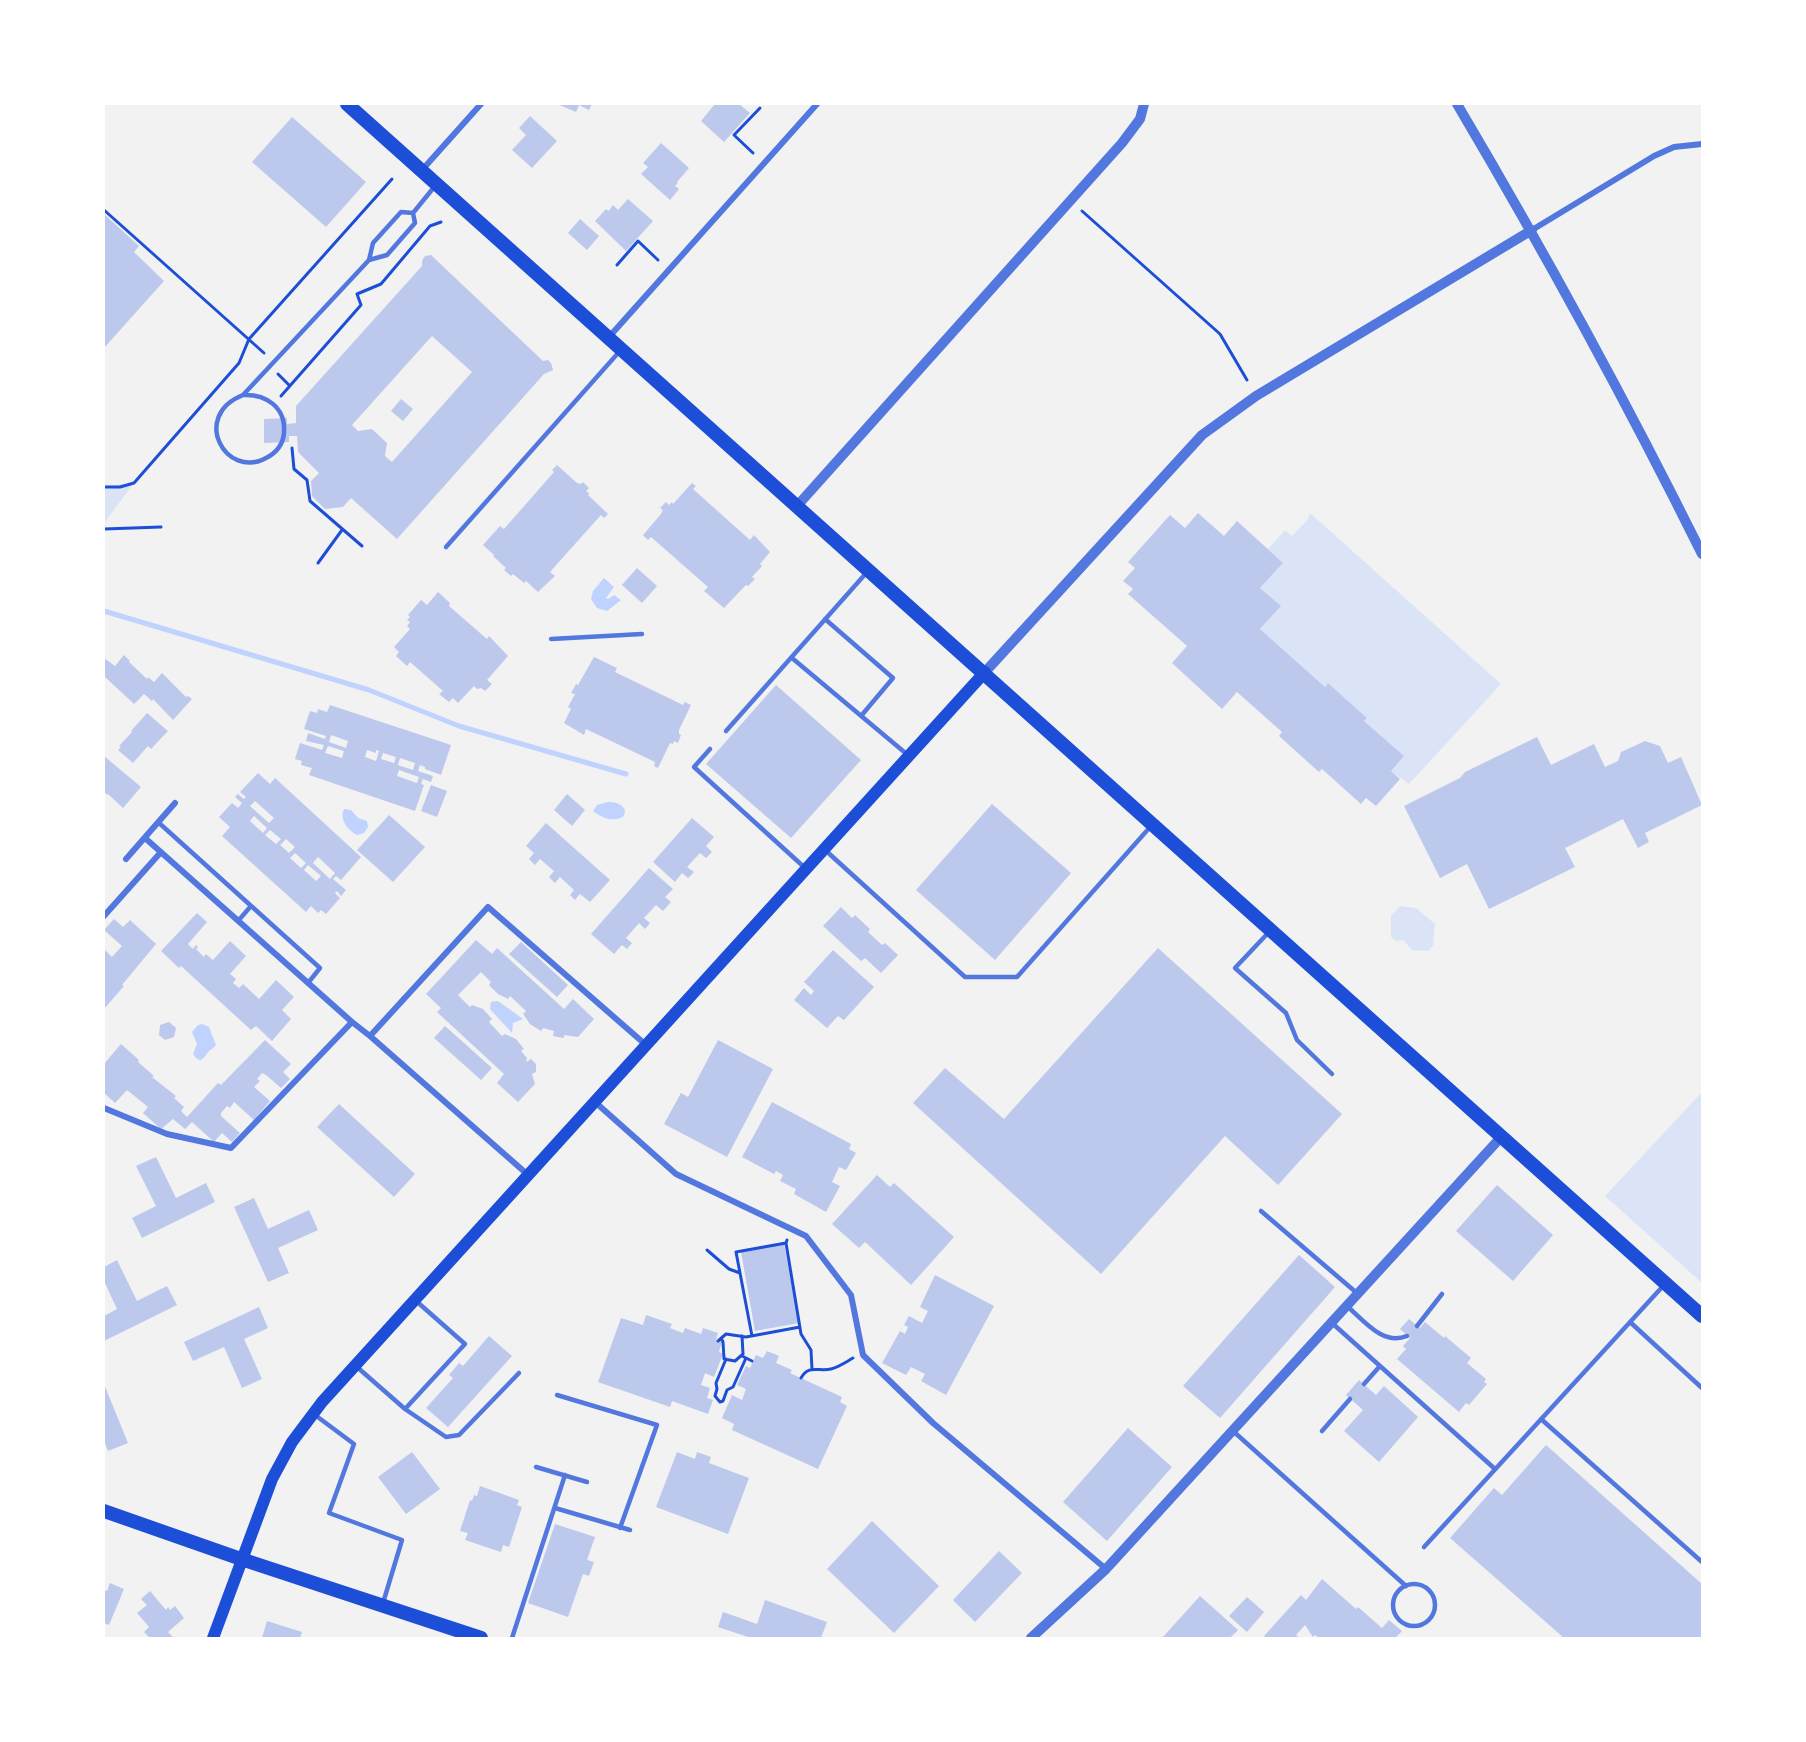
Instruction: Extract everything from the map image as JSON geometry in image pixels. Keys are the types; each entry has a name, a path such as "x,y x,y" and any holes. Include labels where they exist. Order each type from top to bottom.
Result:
{"main road":[{"path":"347,104 985,672 1702,1316"},
{"path":"213,1638 272,1479 292,1442 313,1413 527,1174 985,672"},
{"path":"104,1511 481,1638"}],"street":[{"path":"422,170 481,104"},
{"path":"609,338 818,104"},
{"path":"797,506 1122,143 1140,119 1144,104"},
{"path":"1457,104 1532,230 1656,461 1702,554"},
{"path":"985,672 1202,435 1256,396 1654,156 1674,147 1702,144"},
{"path":"126,859 175,803"},
{"path":"145,838 527,1174"},
{"path":"104,916 161,852"},
{"path":"370,1036 488,907 645,1045"},
{"path":"104,1108 166,1134 231,1148 352,1022"},
{"path":"595,1102 676,1174 806,1236 851,1295 863,1353 933,1424 1106,1569"},
{"path":"1031,1638 1106,1569 1502,1136"}],"lane":[{"path":"369,260 387,255 415,223 413,213 437,183"},
{"path":"243,395 255,394 266,398 282,415 284,426 279,448 271,456 251,463 230,457 222,449 216,429 223,407 232,399 243,395 369,260 373,243 401,212 413,213"},
{"path":"446,547 622,349"},
{"path":"726,731 869,569"},
{"path":"825,619 893,678 861,716"},
{"path":"551,639 642,634"},
{"path":"792,658 909,756"},
{"path":"710,749 694,766 806,869"},
{"path":"158,822 320,968 308,983"},
{"path":"824,849 965,977 1017,977 1153,824"},
{"path":"238,921 251,906"},
{"path":"1272,930 1235,968 1286,1013 1297,1040 1332,1074"},
{"path":"1261,1211 1358,1294"},
{"path":"1424,1547 1666,1283"},
{"path":"1417,1326 1442,1293"},
{"path":"405,1409 465,1344 414,1300"},
{"path":"1347,1306 1383,1337 1399,1339 1407,1336"},
{"path":"1630,1322 1702,1388"},
{"path":"1332,1323 1495,1469"},
{"path":"355,1365 405,1409 446,1437 459,1435 519,1373"},
{"path":"1364,1384 1380,1366"},
{"path":"556,1395 657,1425 621,1527"},
{"path":"1322,1431 1350,1399"},
{"path":"313,1413 354,1444 329,1513 402,1540 383,1606"},
{"path":"1541,1419 1702,1562"},
{"path":"1233,1431 1406,1586 1425,1587 1433,1597 1434,1610 1432,1616 1422,1624 1408,1625 1402,1622 1394,1610 1395,1596 1406,1586"},
{"path":"536,1467 587,1482"},
{"path":"512,1638 565,1475"},
{"path":"555,1508 630,1530"}],"path":[{"path":"753,153 734,135 760,108"},
{"path":"104,487 120,487 134,483 239,363 249,339 392,179"},
{"path":"104,210 264,353"},
{"path":"1082,211 1220,333 1247,380"},
{"path":"285,404 280,394 361,305 357,294 381,284 430,226 441,222"},
{"path":"616,265 638,241 658,260"},
{"path":"278,374 289,385"},
{"path":"292,444 294,469 307,480 310,501 362,546"},
{"path":"104,529 161,527"},
{"path":"318,563 342,530"},
{"path":"752,1336 736,1252 786,1243 801,1334 811,1350 812,1369"},
{"path":"707,1250 729,1269 740,1273"},
{"path":"742,1336 744,1348 742,1356 735,1361 724,1359 723,1342 719,1340 726,1334 752,1336 800,1327"},
{"path":"801,1378 805,1371 834,1368 863,1353"},
{"path":"742,1356 752,1361"},
{"path":"726,1359 716,1383 715,1396 720,1402 723,1401 728,1390 733,1387 746,1359"}],"shaded area":[{"path":"134,483 104,523 104,486"},
{"path":"1310,513 1501,684 1409,784 1391,771 1403,756 1364,721 1367,718 1328,683 1325,687 1260,629 1280,606 1260,588 1283,563 1268,549 1285,530 1292,536 1308,519"},
{"path":"1400,906 1416,908 1435,924 1433,946 1428,951 1412,950 1403,940 1396,941 1391,937 1391,916"},
{"path":"1702,1092 1702,1283 1605,1196"}],"water":[{"path":"604,578 614,587 606,598 614,595 621,600 607,611 597,608 591,599 593,591"},
{"path":"608,802 622,806 625,810 624,816 608,819 593,811 597,805"},
{"path":"344,809 351,810 358,818 367,821 368,827 364,833 357,835 350,830 344,821"},
{"path":"498,1001 523,1019 513,1023 512,1033 490,1009 491,1002"},
{"path":"202,1024 209,1027 216,1045 200,1060 193,1054 197,1044 192,1032"}],"building":[{"path":"557,104 592,104 589,110 579,105 576,112"},
{"path":"715,104 739,104 750,113 724,142 701,121"},
{"path":"530,116 557,141 532,168 512,150 526,135 519,128"},
{"path":"292,117 366,182 326,227 252,162"},
{"path":"661,143 689,168 677,182 675,186 679,189 670,200 641,174 648,167 643,163"},
{"path":"628,199 653,221 626,251 595,221 606,209 609,211 613,205 618,210"},
{"path":"104,214 139,246 134,252 164,281 104,348"},
{"path":"580,219 599,236 587,250 568,233"},
{"path":"431,255 543,361 548,360 553,370 544,374 397,539 351,498 343,507 325,509 312,496 311,481 319,473 298,452 297,436 289,436 289,442 264,443 264,419 287,418 287,424 296,423 296,406 422,266 425,256","holes":["432,336 472,372 392,462 385,456 387,443 372,429 358,431 352,425"]},
{"path":"401,399 413,409 403,421 391,411"},
{"path":"557,465 577,483 583,482 589,488 586,491 588,495 608,514 604,518 601,515 550,572 555,576 538,592 526,581 524,583 513,574 511,576 483,545 500,526 504,529 554,472 552,470"},
{"path":"692,483 696,486 693,489 750,540 754,535 770,552 752,577 755,579 724,608 704,591 708,587 651,537 648,540 643,535 661,514 663,510 660,508 666,502 669,505 672,502 673,504"},
{"path":"1198,513 1224,536 1237,521 1283,563 1260,588 1281,606 1260,629 1325,687 1328,683 1367,718 1364,721 1404,756 1391,771 1400,779 1376,806 1366,798 1361,804 1322,769 1319,772 1279,736 1282,732 1237,692 1222,709 1172,663 1187,646 1128,594 1133,589 1123,581 1135,568 1128,562 1170,515 1185,528"},
{"path":"637,568 657,586 642,603 622,585"},
{"path":"438,592 450,603 449,606 487,639 489,636 508,656 487,680 492,684 485,691 474,686 458,703 453,698 449,702 439,694 443,691 410,662 407,666 396,656 399,652 394,647 410,629 407,626 410,622 407,620 410,617 408,615 421,600 427,605"},
{"path":"124,655 147,679 148,677 154,682 162,673 186,697 192,699 173,720 153,699 152,701 144,694 134,704 105,677 104,679 104,658 115,666"},
{"path":"594,657 617,668 615,672 683,705 685,702 691,705 679,730 681,735 678,743 674,741 673,744 670,743 658,768 654,766 655,762 586,729 584,735 564,723 571,709 568,707 575,694 571,693"},
{"path":"776,685 861,760 791,838 706,764"},
{"path":"330,705 451,745 441,775 420,765 418,771 433,776 431,782 423,779 421,784 424,785 415,811 309,775 312,768 301,765 302,761 295,759 300,743 322,750 324,745 306,741 308,733 325,739 326,736 304,729 310,711 317,713 318,709 327,712","holes":["331,735 348,741 346,748 329,742","328,746 344,751 342,758 325,753","367,750 376,753 376,750 379,751 376,761 365,757","383,753 396,757 394,763 381,759","400,758 415,763 413,770 398,765","399,770 419,777 417,783 397,776"]},
{"path":"147,713 168,731 151,749 148,746 133,763 118,750 121,747 119,746"},
{"path":"1537,737 1551,765 1594,744 1605,767 1618,761 1621,752 1645,741 1660,746 1668,763 1681,757 1702,805 1645,833 1649,842 1638,848 1623,819 1565,848 1575,867 1489,909 1467,864 1440,878 1404,806 1460,778 1465,772"},
{"path":"104,756 141,787 123,808 104,792"},
{"path":"258,773 270,784 275,778 361,857 341,880 336,876 333,879 346,890 341,896 337,891 335,893 340,898 326,914 321,910 318,913 311,906 306,912 222,836 230,827 219,817 232,803 238,808 242,803 235,797 238,794 244,799 246,797 240,792","holes":["255,801 274,818 269,823 250,806","254,816 267,828 263,833 250,821","270,830 281,839 276,844 265,835","286,839 295,847 289,853 280,845","295,853 306,863 301,868 290,858","318,857 335,873 330,879 313,863","308,865 321,876 316,881 304,870"]},
{"path":"431,785 447,791 437,817 421,811"},
{"path":"567,794 585,810 572,826 554,810"},
{"path":"992,804 1071,873 995,960 916,890"},
{"path":"389,815 425,847 393,882 357,850"},
{"path":"692,818 714,837 706,846 712,852 706,858 700,853 687,867 694,872 688,878 682,873 675,882 653,862"},
{"path":"546,823 610,880 590,902 580,894 575,900 570,895 574,890 560,877 555,883 549,877 554,871 540,859 535,865 529,859 534,853 526,846"},
{"path":"649,868 673,889 665,897 671,902 663,911 656,905 644,918 650,923 645,929 639,923 626,938 632,943 627,949 622,945 614,954 591,934"},
{"path":"841,907 852,918 855,915 870,929 868,932 898,955 881,973 865,958 861,961 823,926"},
{"path":"197,913 207,922 188,944 193,949 196,945 198,947 196,949 204,957 206,954 213,960 230,941 246,956 230,974 236,979 233,983 239,988 243,984 259,999 276,980 294,997 282,1010 291,1019 272,1041 256,1026 251,1030 181,966 179,968 161,951"},
{"path":"114,919 123,927 130,920 156,944 104,1009 104,949 112,957 122,946 104,930"},
{"path":"476,940 492,954 497,948 564,1009 573,999 594,1019 578,1037 553,1036 554,1031 543,1028 541,1031 530,1024 523,1014 526,1011 510,996 508,999 498,994 481,972 458,995 470,1007 472,1005 483,1009 492,1019 489,1022 502,1036 505,1034 516,1039 524,1049 521,1051 527,1058 526,1062 531,1059 536,1064 536,1072 532,1074 535,1084 518,1102 497,1083 504,1074 437,1012 441,1008 426,994"},
{"path":"521,942 568,985 557,997 509,954"},
{"path":"1158,948 1342,1114 1278,1185 1225,1136 1101,1274 913,1103 945,1068 1004,1119"},
{"path":"833,950 874,987 844,1020 838,1016 827,1028 794,1000 804,988 811,995 814,991 804,982"},
{"path":"169,1022 176,1028 174,1037 165,1040 159,1035 160,1025"},
{"path":"445,1026 492,1068 481,1080 434,1038"},
{"path":"265,1040 291,1064 283,1072 290,1079 281,1088 262,1073 257,1079 260,1081 254,1087 270,1101 254,1120 234,1102 230,1108 227,1106 221,1116 240,1133 232,1142 222,1133 214,1142 192,1122 185,1129 173,1119 161,1129 143,1113 148,1107 127,1090 115,1103 104,1093 104,1064 121,1044 154,1076 152,1077 176,1096 174,1098 184,1107 181,1111 187,1117 218,1083 221,1085"},
{"path":"718,1040 773,1069 727,1157 664,1124 681,1093 688,1097"},
{"path":"772,1102 851,1144 849,1149 856,1153 846,1170 839,1167 832,1182 840,1186 826,1212 794,1194 796,1189 780,1181 783,1175 776,1171 774,1174 742,1157"},
{"path":"339,1104 415,1174 394,1197 317,1127"},
{"path":"156,1157 176,1198 206,1183 215,1202 142,1238 132,1218 156,1206 136,1166"},
{"path":"877,1175 890,1187 894,1183 954,1237 911,1285 865,1242 859,1248 832,1224"},
{"path":"1497,1185 1553,1235 1513,1281 1456,1231"},
{"path":"254,1198 268,1229 309,1210 318,1230 278,1248 289,1273 268,1282 234,1207"},
{"path":"784,1244 799,1323 755,1331 741,1252"},
{"path":"1299,1255 1335,1287 1220,1418 1183,1386"},
{"path":"117,1260 137,1301 167,1286 177,1305 104,1341 104,1316 117,1309 104,1281 104,1267"},
{"path":"935,1275 994,1306 946,1395 921,1381 925,1374 911,1367 906,1375 882,1363 900,1331 905,1334 908,1327 904,1325 909,1316 922,1323 928,1311 920,1307"},
{"path":"259,1307 268,1328 244,1339 262,1379 242,1388 224,1347 193,1361 184,1342"},
{"path":"646,1315 672,1324 670,1328 683,1333 685,1328 701,1334 703,1328 718,1333 716,1340 722,1342 719,1352 723,1354 714,1377 705,1373 701,1385 710,1388 707,1398 713,1400 708,1414 672,1401 670,1407 598,1382 621,1318 643,1325"},
{"path":"1409,1319 1420,1328 1425,1322 1444,1338 1445,1336 1471,1358 1467,1363 1486,1379 1484,1382 1487,1384 1469,1405 1466,1403 1459,1412 1397,1359 1406,1349 1403,1346 1410,1338 1400,1329"},
{"path":"489,1336 512,1356 448,1427 426,1408 453,1378 449,1375 459,1363 463,1366"},
{"path":"767,1351 779,1356 776,1363 792,1370 790,1373 842,1397 840,1402 847,1406 818,1469 732,1430 734,1424 722,1418 732,1395 742,1400 746,1389 737,1385 746,1366 750,1368 756,1355 763,1358"},
{"path":"1359,1380 1376,1395 1384,1386 1418,1417 1379,1462 1344,1431 1363,1410 1346,1395"},
{"path":"104,1384 128,1443 108,1451 104,1440"},
{"path":"1128,1428 1172,1467 1107,1541 1063,1502"},
{"path":"1546,1445 1702,1584 1702,1638 1564,1638 1450,1538 1494,1488 1502,1495"},
{"path":"412,1452 440,1489 406,1514 378,1477"},
{"path":"677,1452 695,1459 697,1452 711,1457 709,1463 749,1478 728,1534 656,1507"},
{"path":"480,1486 519,1500 517,1505 522,1507 509,1547 503,1545 501,1552 465,1540 468,1533 460,1531 470,1500 472,1501 474,1495 477,1496"},
{"path":"872,1521 939,1586 894,1633 827,1569"},
{"path":"555,1524 595,1537 587,1560 594,1562 589,1576 583,1574 568,1617 528,1603"},
{"path":"999,1551 1022,1573 975,1622 953,1600"},
{"path":"1322,1579 1382,1628 1389,1620 1402,1631 1395,1638 1319,1638 1315,1635 1313,1637 1305,1625 1296,1635 1300,1638 1267,1638 1264,1636 1301,1595 1306,1600"},
{"path":"110,1583 124,1589 109,1625 104,1623 104,1590 107,1591"},
{"path":"150,1591 166,1610 168,1607 170,1610 175,1606 184,1618 168,1632 174,1638 150,1638 144,1632 149,1627 137,1613 147,1605 141,1599"},
{"path":"1200,1596 1238,1630 1230,1638 1162,1638"},
{"path":"1247,1597 1264,1612 1247,1632 1229,1616"},
{"path":"765,1600 827,1622 821,1638 751,1638 718,1627 723,1612 757,1624"},
{"path":"267,1621 302,1632 300,1638 262,1638"}],"waterway":[{"path":"104,611 369,690 459,726 626,774"}]}
